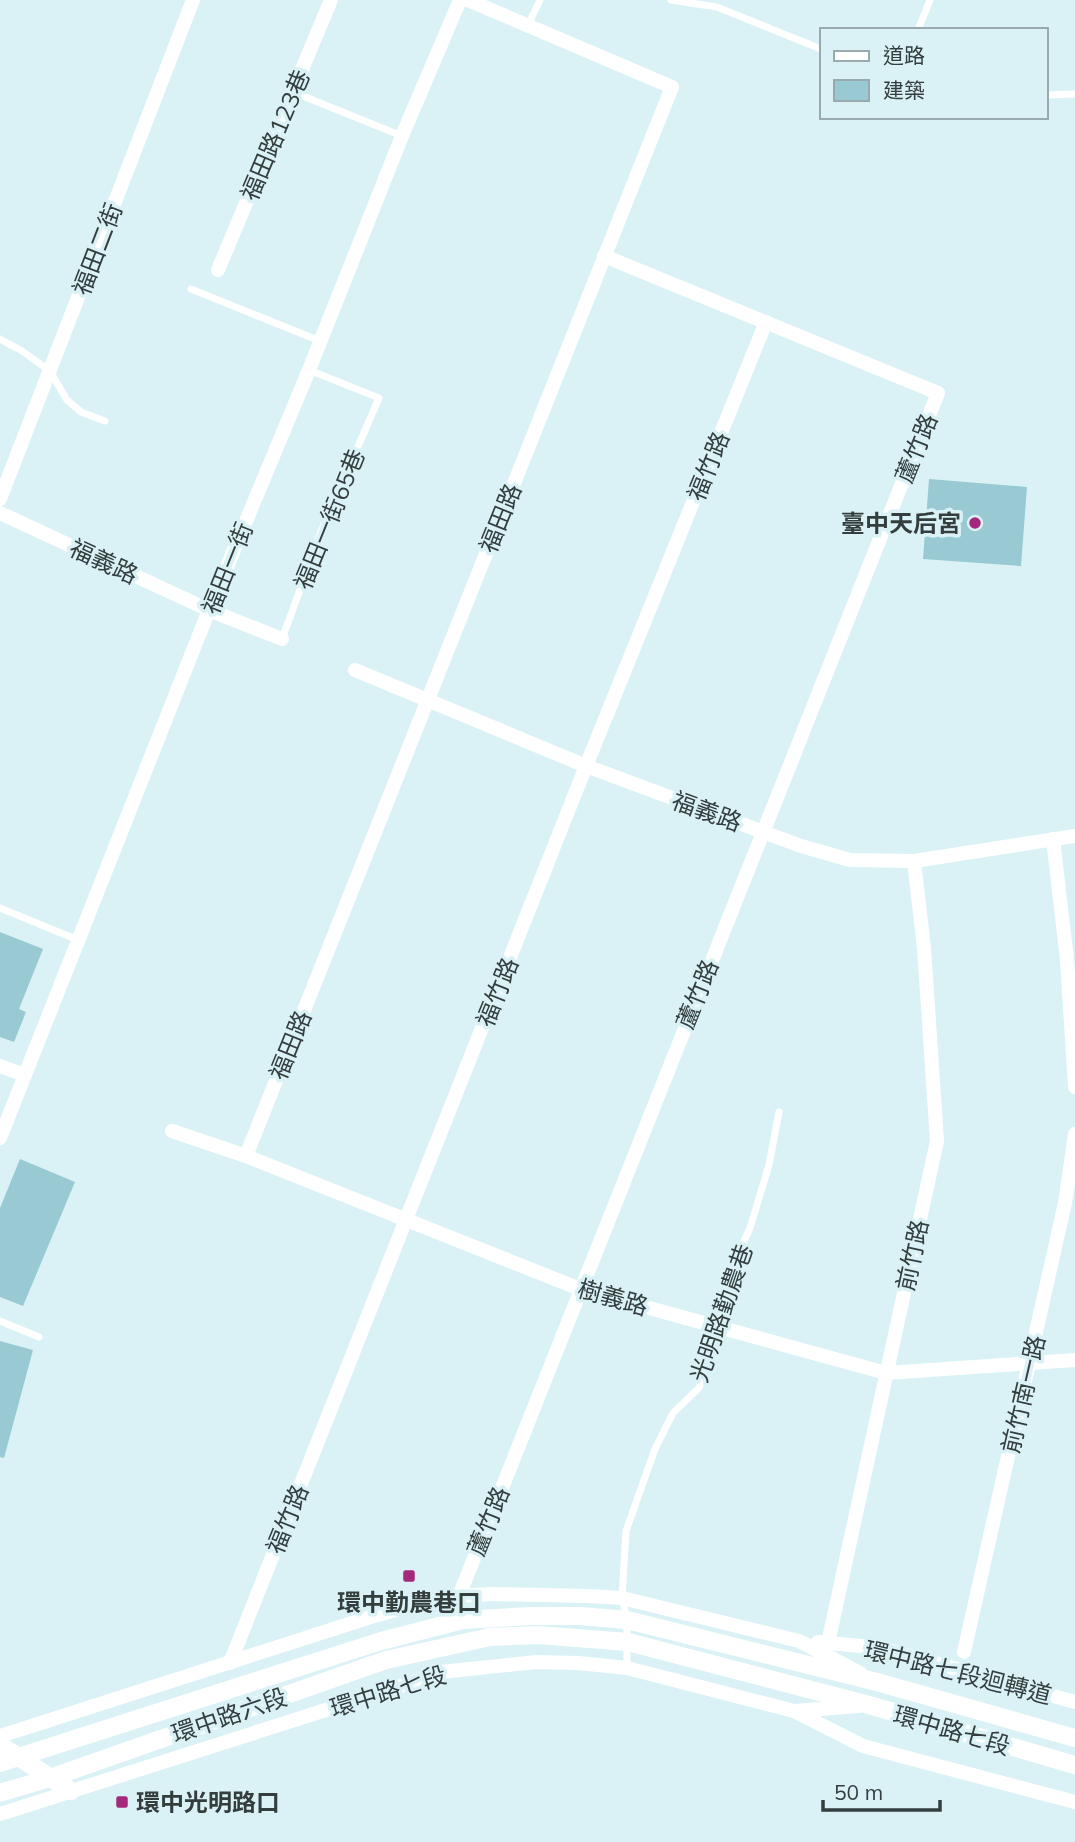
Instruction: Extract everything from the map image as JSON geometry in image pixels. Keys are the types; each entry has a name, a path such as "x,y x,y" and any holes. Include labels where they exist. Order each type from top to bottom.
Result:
{"street":[{"name":"福田二街","path":"0,499 193,0"},
{"name":"福田路123巷","path":"218,270 331,0"},
{"name":"福田一街","path":"0,1138 209,610 460,0"},
{"name":"福田路","path":"246,1156 672,87 468,0"},
{"path":"604,256 766,322"},
{"name":"蘆竹路","path":"459,1596 938,393 766,322"},
{"name":"福竹路","path":"230,1662 586,766 766,322"},
{"name":"福義路","path":"0,513 209,610"},
{"name":"福田一街65巷","path":"209,610 282,639"},
{"name":"福義路","path":"355,670 586,766 801,846 850,860 914,861 1075,836"},
{"path":"1053,839 1067,960 1075,1087"},
{"name":"前竹路","path":"828,1643 937,1141 924,948 914,861"},
{"path":"0,1066 25,1075"},
{"name":"樹義路","path":"172,1130 246,1156 580,1289 886,1373 1075,1360"},
{"name":"前竹南一路","path":"964,1652 1065,1203 1075,1134"},
{"name":"環中路六段","path":"0,1736 422,1603 459,1596 492,1594 622,1598"},
{"name":"環中路七段","path":"622,1598 799,1641 877,1682"},
{"name":"環中路六段","path":"0,1763 381,1641 463,1620 580,1616 627,1620"},
{"name":"環中路七段","path":"627,1620 877,1682 1075,1738"},
{"name":"環中路六段","path":"0,1793 398,1657 489,1637 538,1635 628,1642"},
{"name":"環中路七段迴轉道","path":"799,1641 881,1648 1075,1702"},
{"name":"環中路七段","path":"628,1642 869,1705 1075,1765"},
{"name":"環中路七段","path":"0,1814 441,1672 536,1662 578,1663 627,1668 794,1711 869,1705"},
{"path":"794,1711 863,1746 1075,1802"},
{"path":"0,1745 72,1791"}],"lane":[{"path":"528,25 540,0"},
{"path":"671,0 719,4 820,49"},
{"path":"919,28 930,0"},
{"path":"293,92 402,136"},
{"path":"1047,94 1075,94"},
{"path":"191,289 320,341"},
{"path":"0,339 50,371 67,400 81,412 105,421"},
{"name":"福田一街65巷","path":"282,639 321,532 379,398 309,370"},
{"path":"0,908 78,940"},
{"name":"光明路勤農巷","path":"627,1668 627,1620 622,1598 626,1531 655,1449 673,1413 698,1388 715,1343 716,1313 750,1228 769,1165 779,1112"},
{"path":"0,1321 39,1337"}],"building":[{"name":"臺中天后宮","path":"929,479 1027,487 1021,566 923,559"},
{"path":"0,932 43,949 19,1009 26,1012 14,1042 0,1037"},
{"path":"20,1159 75,1182 23,1306 0,1297 0,1208"},
{"path":"0,1341 33,1350 4,1458 0,1457"}],"place":[{"name":"臺中天后宮","path":"975,523"},
{"name":"環中勤農巷口","path":"409,1576"},
{"name":"環中光明路口","path":"122,1802"}]}
